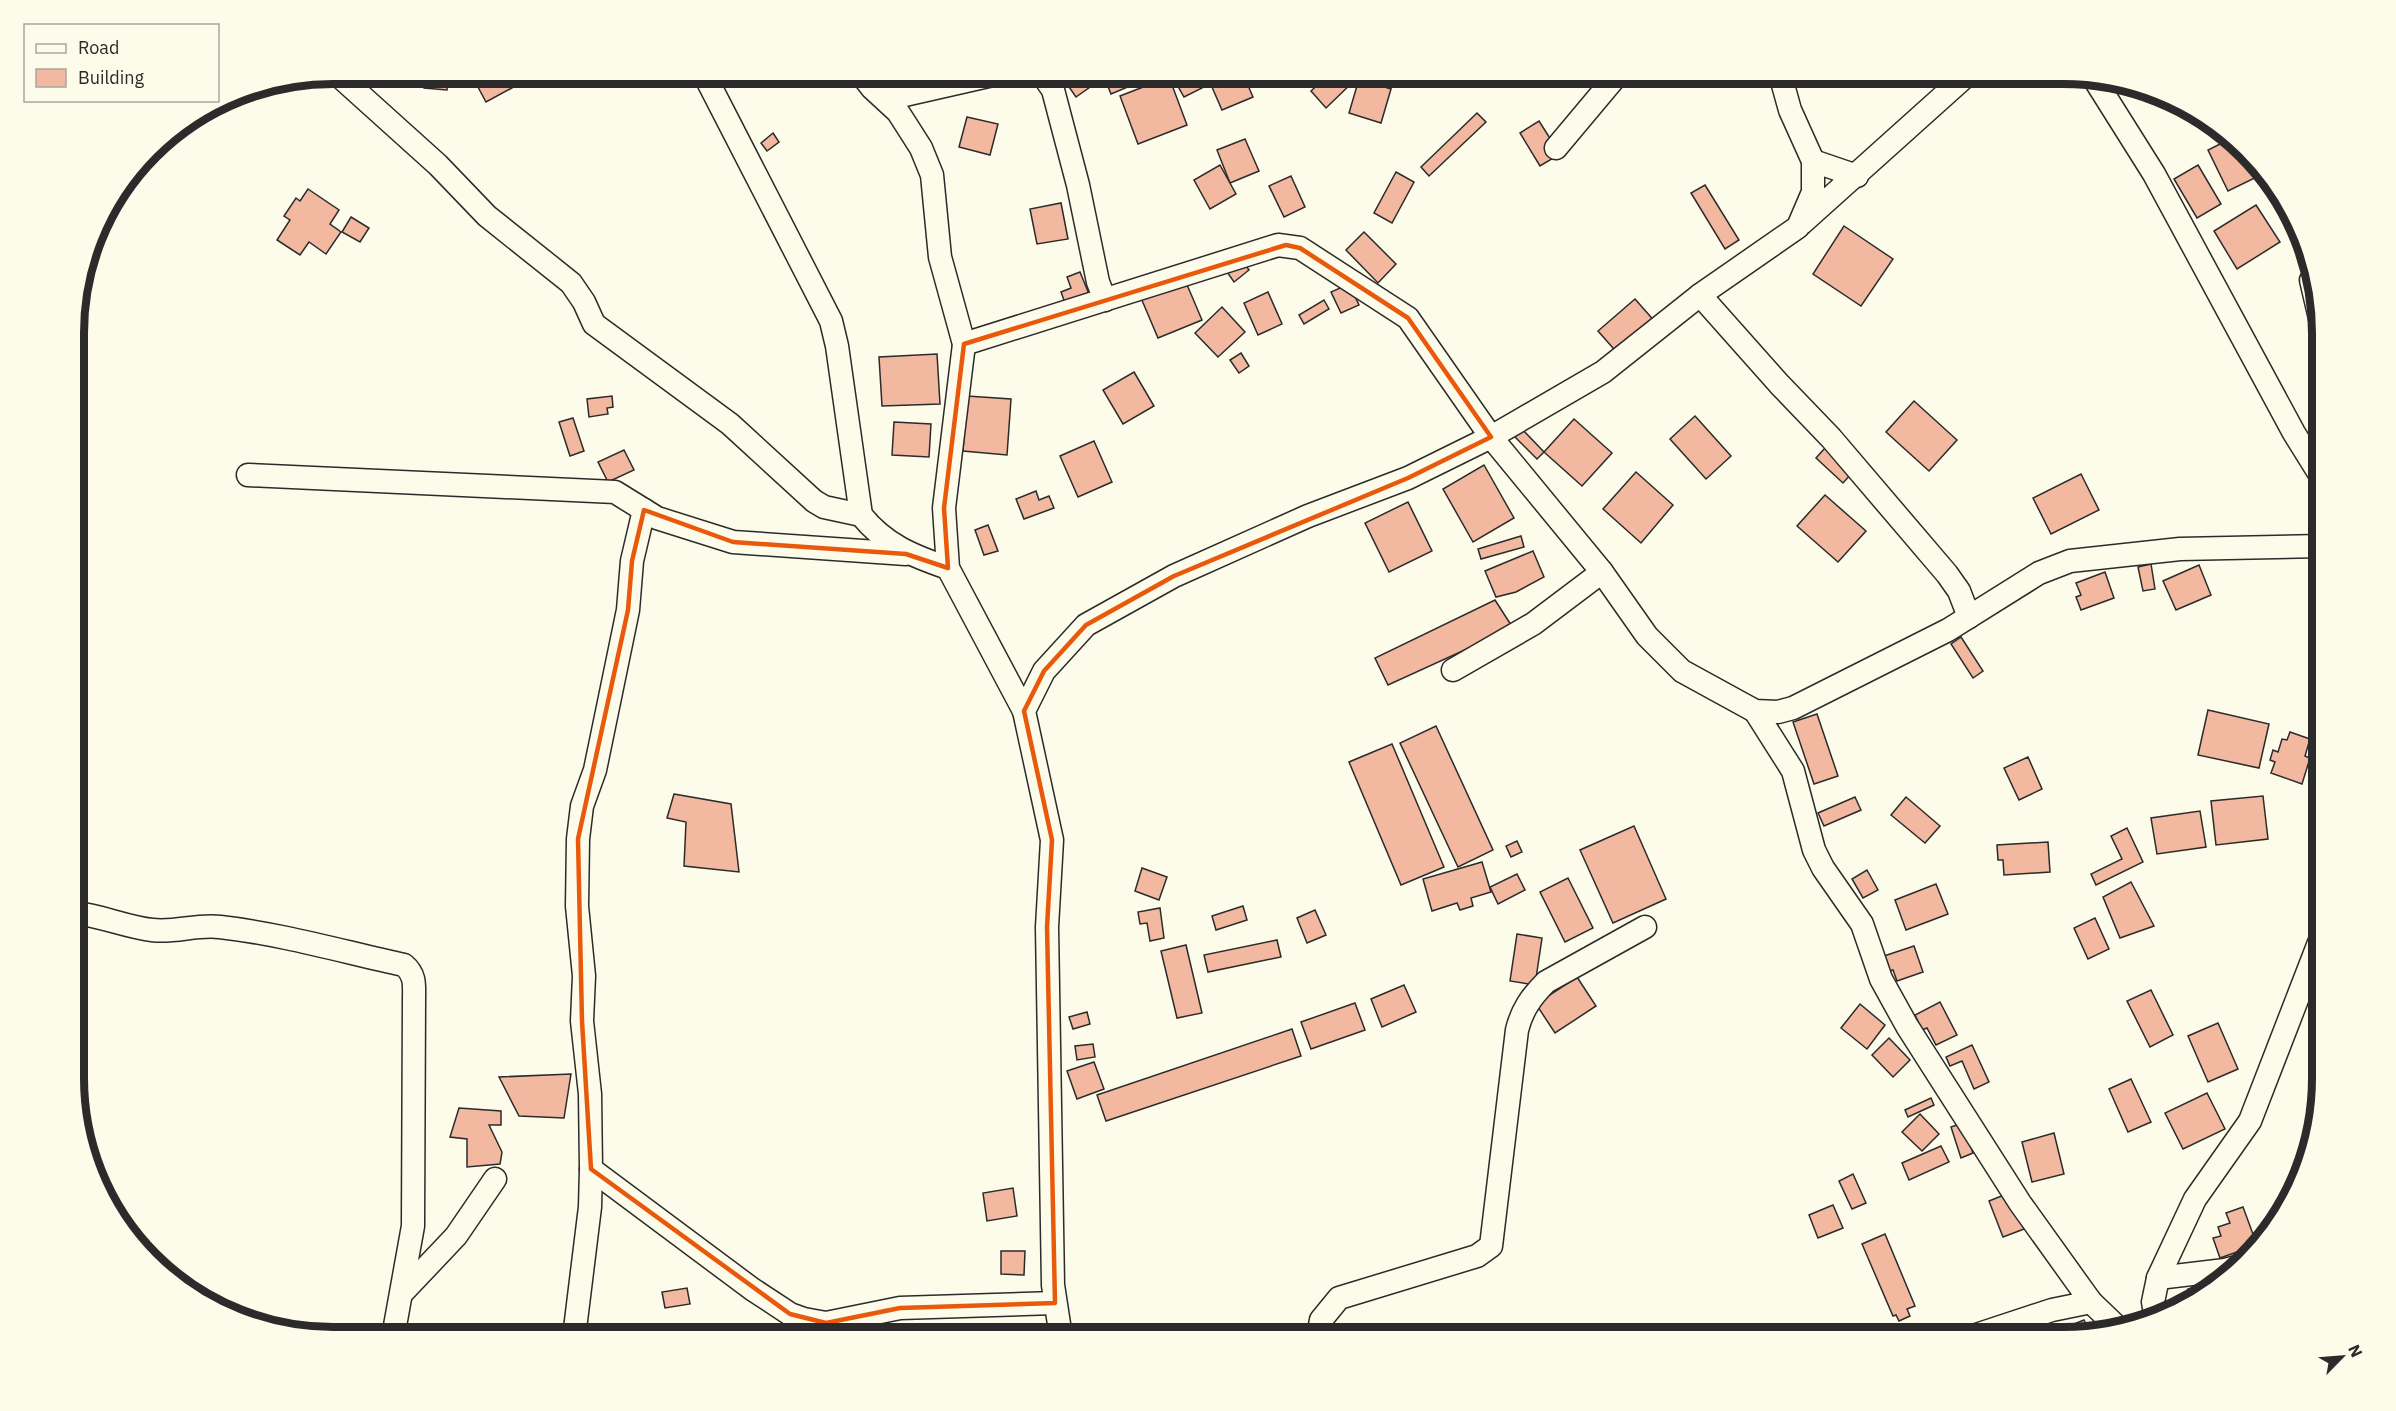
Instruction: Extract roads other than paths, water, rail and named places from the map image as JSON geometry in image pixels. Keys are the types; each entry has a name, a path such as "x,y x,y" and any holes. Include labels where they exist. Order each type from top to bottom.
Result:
{"street":[{"path":"348,84 438,165 487,216 571,283 584,302 594,324 730,424 814,501 824,507 861,515"},
{"path":"709,84 831,321 837,346 861,515 870,526 906,554"},
{"path":"869,84 898,112 921,148 932,175 940,257 964,344 944,508 948,568 1024,711 1052,840 1047,927 1055,1303 1059,1327"},
{"path":"887,99 953,84"},
{"path":"1049,84 1053,90 1078,185 1098,282 1105,300"},
{"path":"1556,148 1610,84"},
{"path":"1783,84 1790,110 1813,161 1813,192 1798,227"},
{"path":"1024,711 1044,671 1086,625 1101,616 1174,576 1308,516 1408,478 1491,437 1603,372 1700,295 1798,227 1957,84"},
{"path":"2099,87 2160,184 2294,433 2312,462"},
{"path":"1813,161 1857,176"},
{"path":"964,344 1278,245 1300,248 1408,318 1491,437 1602,572 1647,636 1682,671 1755,711 1778,712 1793,708 1969,617 2039,573 2070,561 2180,549 2312,546"},
{"path":"1700,295 1780,385 1831,438 1947,574 1959,591 1969,617"},
{"path":"248,475 615,492 657,518 733,542 906,554 948,568"},
{"path":"575,1327 590,1207 591,1169 590,1094 582,1021 584,976 577,906 578,839 582,806 595,770 628,610 632,561 644,510"},
{"path":"1453,670 1533,624 1602,572"},
{"path":"1755,711 1793,771 1814,850 1823,868 1862,924 1881,979 1907,1026 2020,1203 2091,1302 2112,1322"},
{"path":"84,914 100,916 148,930 167,932 217,926 404,965 409,969 413,976 414,1000 413,1226 395,1327"},
{"path":"1320,1327 1321,1320 1339,1298 1477,1256 1491,1246 1521,1013 1534,994 1546,982 1645,927"},
{"path":"2154,1310 2153,1302 2158,1278 2195,1199 2250,1121 2312,963"},
{"path":"591,1169 752,1289 790,1314 804,1319 826,1323 900,1308 1055,1303"},
{"path":"402,1293 456,1236 495,1179"},
{"path":"2158,1278 2221,1270"},
{"path":"2000,1327 2052,1310 2091,1302"}]}
